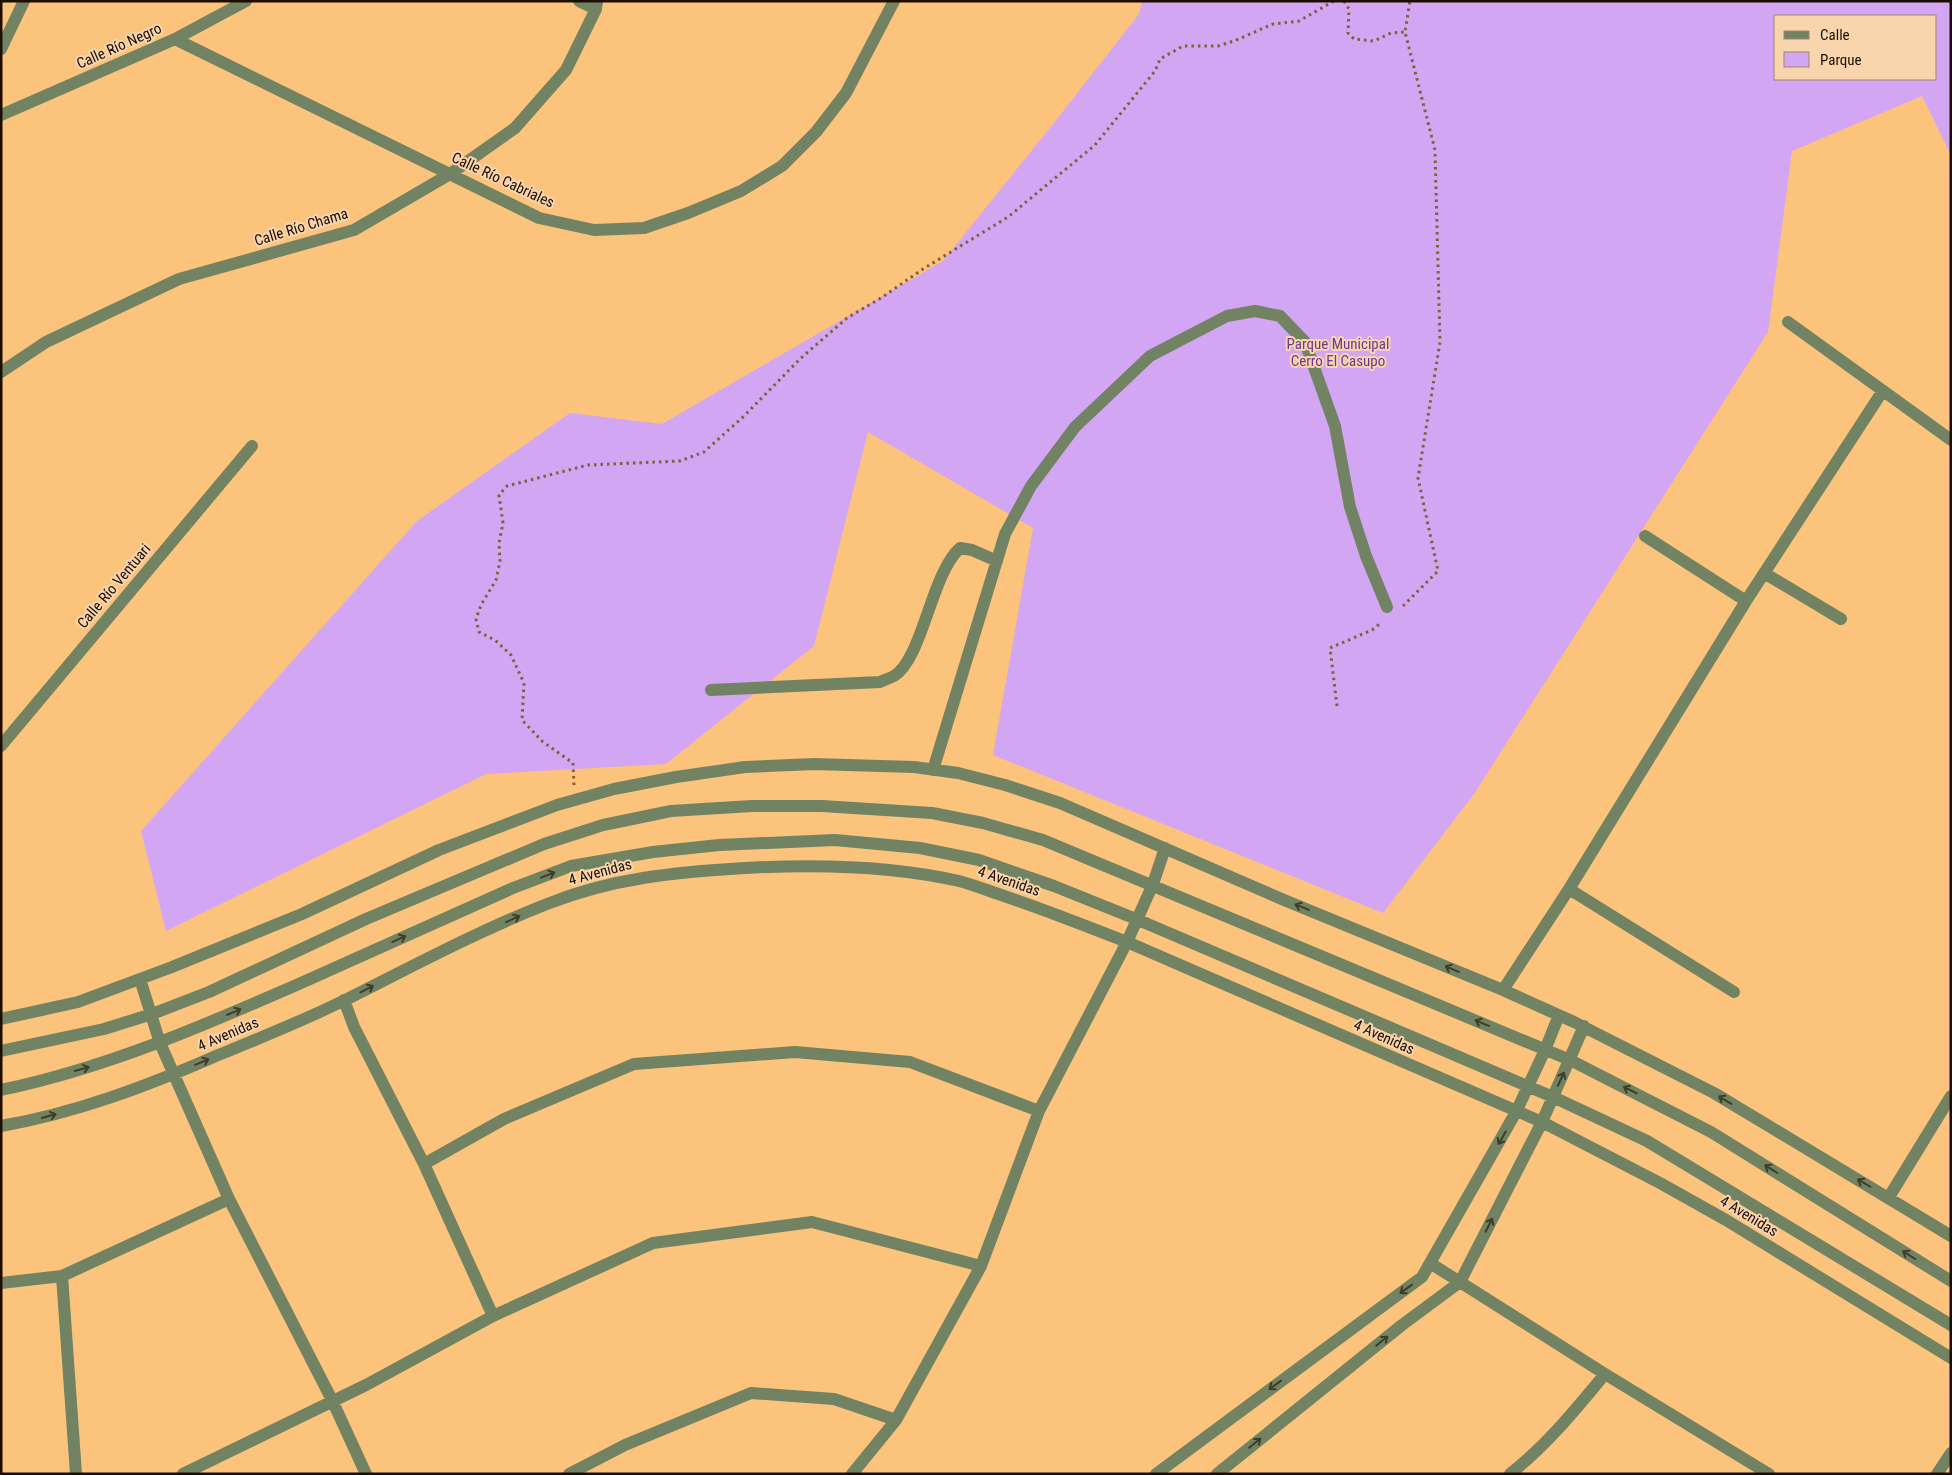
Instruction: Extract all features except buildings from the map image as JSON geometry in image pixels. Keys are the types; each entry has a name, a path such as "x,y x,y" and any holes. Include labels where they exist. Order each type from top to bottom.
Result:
{"street":[{"path":"1,49 24,1"},
{"name":"Calle Río Negro","path":"1,115 175,39 246,1"},
{"path":"579,1 597,5"},
{"name":"Calle Río Cabriales","path":"175,39 539,218 594,230 644,228 688,213 741,191 782,166 816,132 846,93 894,1"},
{"name":"Calle Río Chama","path":"1,372 46,342 179,279 354,230 450,174 515,128 566,70 597,5"},
{"path":"933,770 1005,534 1031,486 1075,427 1150,356 1227,316 1255,311 1280,316 1305,342 1335,426 1350,507 1366,556 1390,612"},
{"path":"1788,322 1882,392 1951,440"},
{"path":"1503,990 1569,889 1746,601 1882,392"},
{"name":"Calle Río Ventuari","path":"1,746 252,446"},
{"path":"1645,536 1746,601"},
{"path":"711,690 880,682 895,675 909,659 942,577 955,552 960,548 972,550 997,561"},
{"path":"1764,573 1841,619"},
{"path":"1,1019 78,1002 140,979 302,914 439,850 522,817 622,787 745,767 814,764 933,770 1005,785 1060,803 1284,900 1503,990 1584,1026 1714,1093 1951,1236"},
{"path":"1,1051 104,1029 152,1014 209,992 366,919 544,844 603,825 671,811 752,806 822,806 932,814 984,823 1043,840 1153,884 1570,1060 1712,1132 1951,1281"},
{"name":"4 Avenidas","path":"1,1090 98,1065 160,1043 530,882 571,866 653,852 719,845 835,840 920,848 979,860 1054,886 1136,918 1553,1097 1647,1141 1951,1325"},
{"path":"852,1474 896,1420 980,1266 1039,1111 1127,942 1136,918 1153,884 1166,848"},
{"name":"4 Avenidas","path":"1,1126 37,1120 102,1101 174,1074 344,1000 455,945 547,904 601,886 648,876 712,870 795,866 881,869 960,881 1059,915 1127,942 1542,1122 1660,1183 1726,1220 1951,1358"},
{"path":"1569,889 1734,992"},
{"path":"140,979 160,1043 229,1199 332,1400 366,1474"},
{"path":"344,1000 354,1026 424,1164 494,1316"},
{"path":"1156,1474 1422,1278 1516,1112 1529,1087 1559,1015"},
{"path":"1217,1474 1402,1325 1460,1282 1542,1122 1584,1026"},
{"path":"424,1164 504,1119 634,1064 796,1052 910,1062 1039,1111"},
{"path":"1889,1197 1951,1096"},
{"path":"1,1283 62,1276 229,1199"},
{"path":"183,1474 366,1385 494,1316 653,1243 812,1222 980,1266"},
{"path":"1430,1263 1605,1374 1769,1474"},
{"path":"62,1276 76,1474"},
{"path":"1510,1474 1556,1433 1605,1374"},
{"path":"569,1474 625,1445 751,1393 834,1399 896,1420"},
{"path":"1937,1474 1951,1453"}],"path":[{"path":"574,800 573,763 543,742 522,720 524,683 511,655 495,640 479,632 476,618 481,605 496,580 500,561 499,543 502,522 499,495 507,486 588,465 680,461 704,452 742,418 800,358 846,318 881,298 923,269 1008,216 1095,145 1155,71 1160,59 1183,46 1218,46 1273,24 1299,21 1334,1"},
{"path":"1344,1 1349,9 1348,33 1354,39 1374,40 1392,33 1405,32"},
{"path":"1337,706 1330,648 1372,630 1438,571 1418,478 1440,342 1435,150 1405,32 1410,1"}],"green space":[{"name":"Parque Municipal Cerro El Casupo","path":"1142,1 1951,1 1951,155 1922,96 1792,151 1768,332 1474,794 1383,913 993,755 1033,528 868,432 814,646 666,764 486,774 166,931 141,831 417,521 570,413 662,424 943,261 1139,14"}]}
